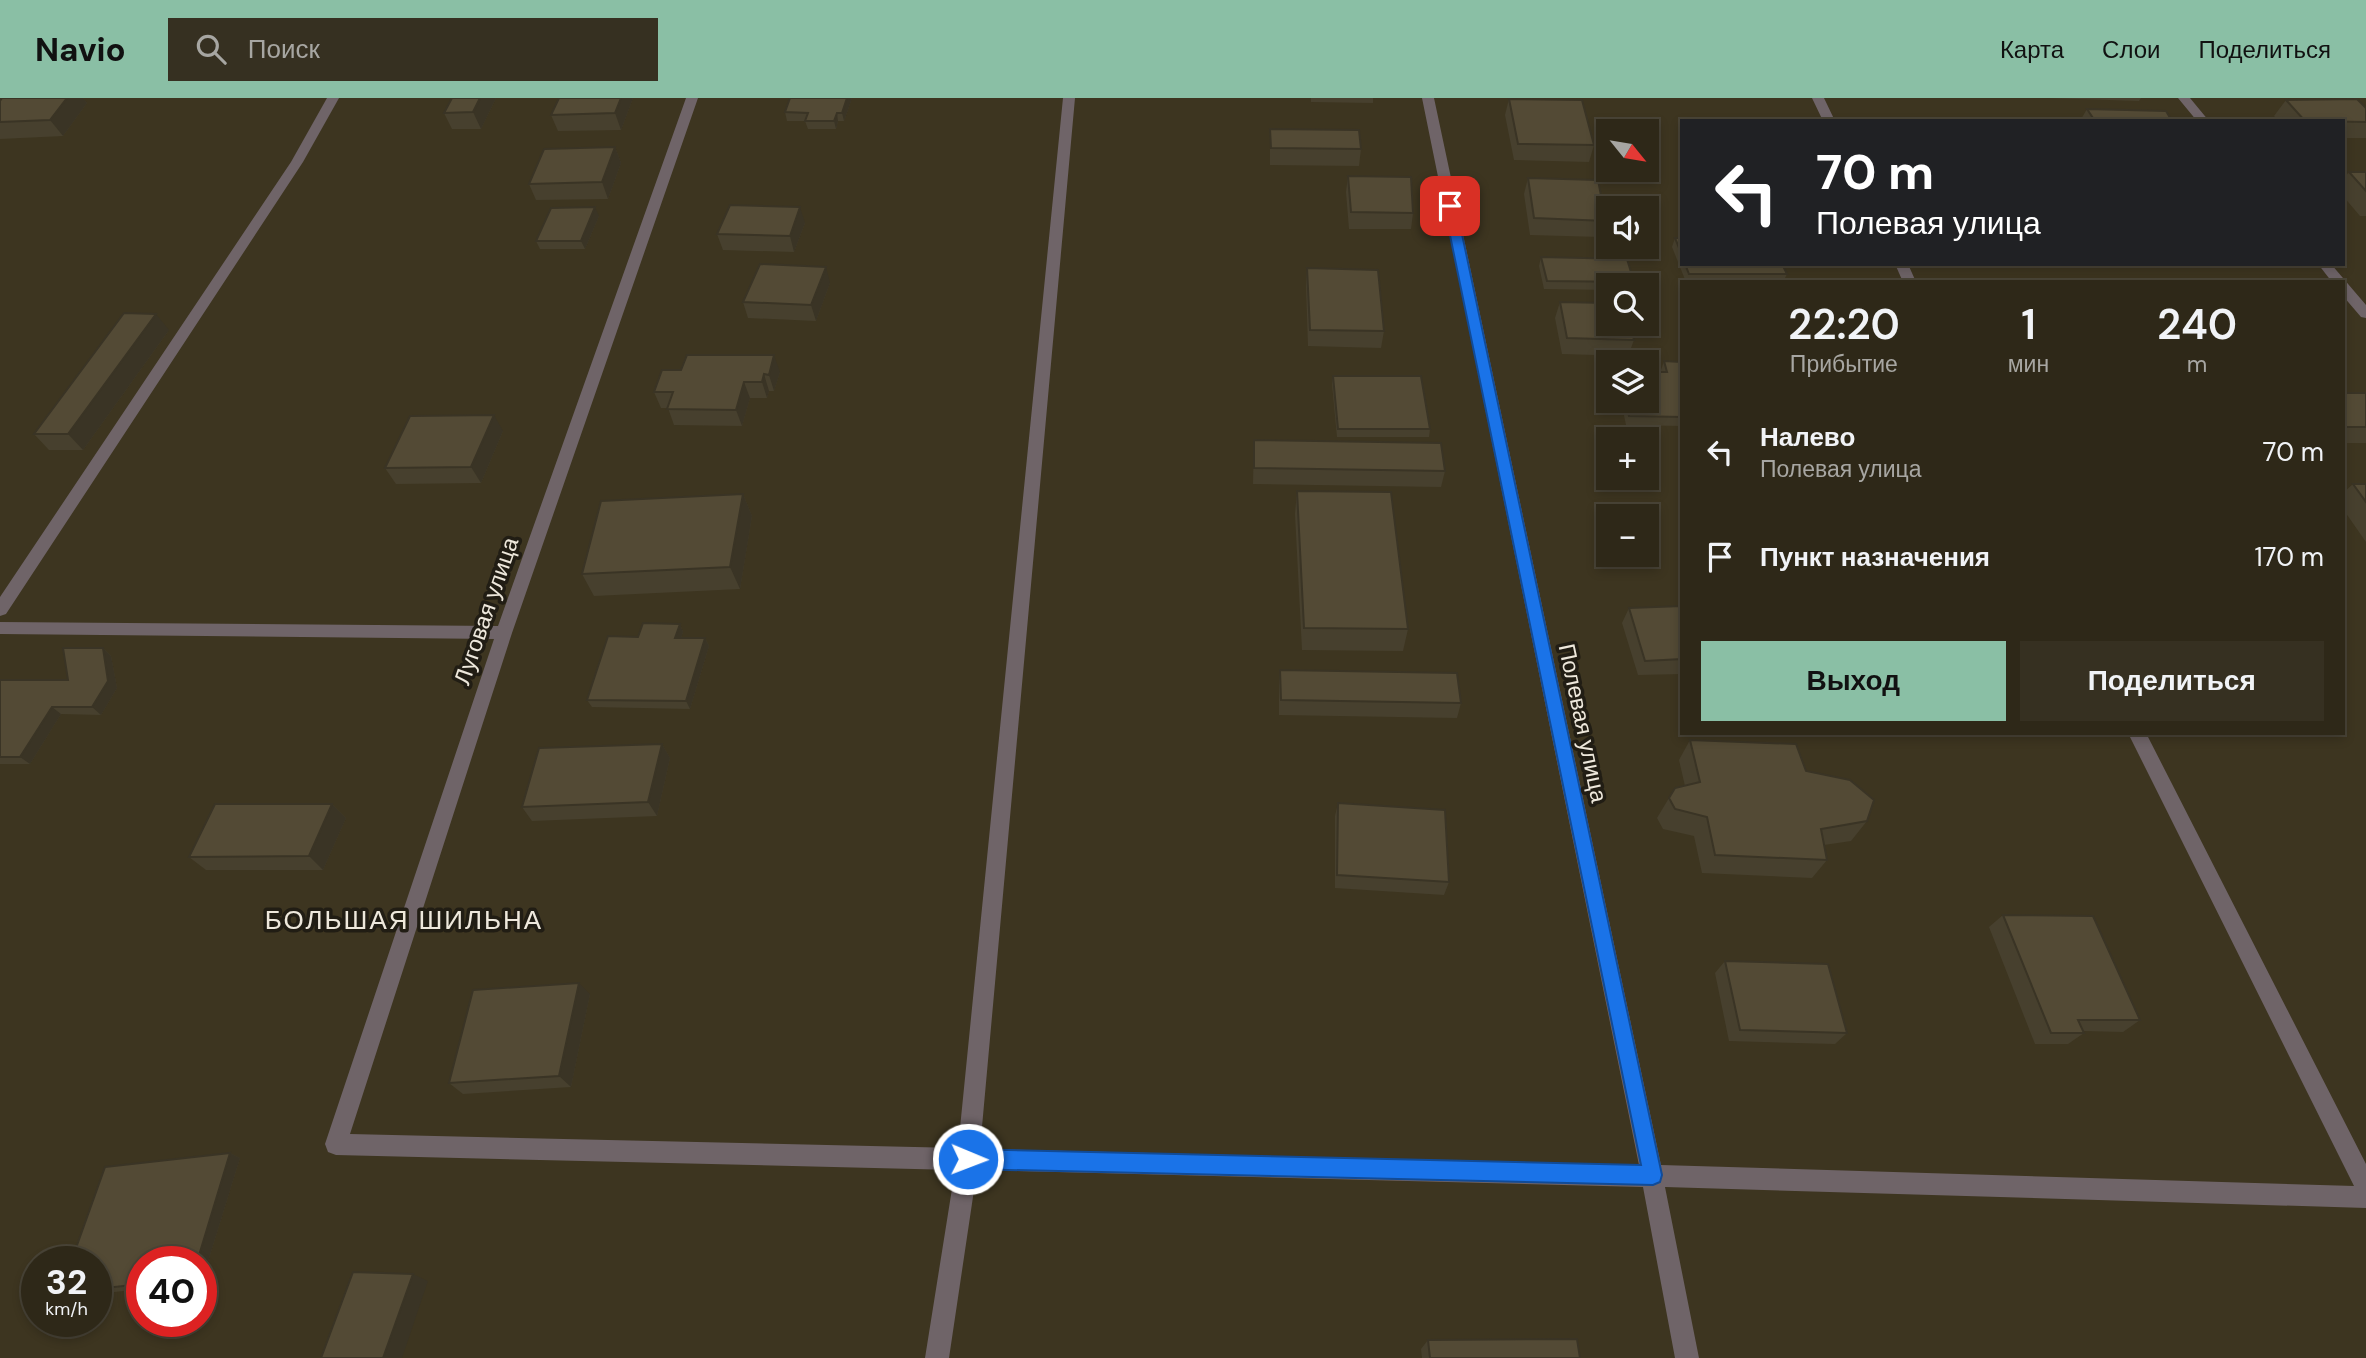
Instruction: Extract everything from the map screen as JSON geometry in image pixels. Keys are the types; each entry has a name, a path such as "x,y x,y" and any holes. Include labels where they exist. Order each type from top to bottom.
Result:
{"street":[{"path":"0,610 297,162 333,98"},
{"name":"Луговая улица","path":"692,98 504,633 336,1144 968,1159"},
{"path":"937,1358 968,1159 1069,98"},
{"name":"Полевая улица","path":"1427,98 1653,1175 1687,1358"},
{"path":"1818,98 1828,119"},
{"path":"2184,98 2201,119"},
{"path":"2326,266 2337,280"},
{"path":"2345,289 2366,314"},
{"path":"0,628 504,633"},
{"path":"2138,735 2366,1187"},
{"path":"968,1159 1653,1175 2366,1197"}],"building":[{"path":"2,98 67,98 50,120 0,122"},
{"path":"452,98 480,98 473,112 444,113"},
{"path":"559,98 621,98 615,113 551,115"},
{"path":"790,98 847,98 842,113 837,113 834,121 805,121 808,113 785,112"},
{"path":"1509,99 1582,100 1594,145 1518,144"},
{"path":"2357,99 2366,108 2366,122 2303,119 2286,100"},
{"path":"2087,109 2166,111 2171,119 2094,119"},
{"path":"1270,129 1359,130 1361,149 1271,148"},
{"path":"615,147 602,182 529,184 544,149"},
{"path":"2349,172 2366,172 2366,191"},
{"path":"1348,176 1411,177 1413,213 1351,212"},
{"path":"1528,178 1598,182 1601,196 1596,196 1596,221 1534,218"},
{"path":"730,205 800,207 790,236 717,234"},
{"path":"595,207 581,241 536,241 551,208"},
{"path":"1541,257 1627,259 1631,273 1596,273 1596,282 1547,281"},
{"path":"760,264 826,267 811,305 743,302"},
{"path":"1686,266 1783,266 1787,274 1689,274"},
{"path":"1307,268 1378,270 1384,331 1310,330"},
{"path":"1560,302 1596,303 1596,336 1633,336 1634,340 1567,338"},
{"path":"124,313 156,314 68,434 34,434"},
{"path":"687,355 774,355 769,375 764,374 762,382 744,382 736,410 667,409 673,392 654,392 662,370 681,370"},
{"path":"1664,361 1680,362 1680,417 1629,416 1628,413 1659,413 1659,372 1667,372"},
{"path":"1333,376 1421,376 1430,429 1338,429"},
{"path":"2345,393 2366,393 2366,427 2345,427"},
{"path":"494,415 471,467 385,468 410,416"},
{"path":"1254,440 1441,443 1445,471 1254,468"},
{"path":"2353,484 2366,484 2366,502"},
{"path":"1297,491 1391,492 1408,629 1304,628"},
{"path":"743,494 730,567 582,574 601,501"},
{"path":"1680,606 1680,659 1645,661 1629,608"},
{"path":"643,623 680,624 675,638 705,638 686,701 587,700 608,636 638,637"},
{"path":"63,648 103,648 108,681 92,707 52,707 20,757 0,757 0,680 68,680"},
{"path":"1280,670 1457,673 1461,703 1281,700"},
{"path":"1690,740 1796,744 1806,771 1850,780 1874,800 1867,821 1821,829 1827,860 1715,855 1707,817 1675,809 1669,798 1675,788 1700,782"},
{"path":"662,744 648,802 522,807 539,748"},
{"path":"1338,803 1445,810 1449,882 1337,875"},
{"path":"215,804 332,804 309,856 189,857"},
{"path":"2003,915 2093,916 2140,1020 2078,1020 2084,1033 2051,1033"},
{"path":"1725,961 1828,964 1847,1033 1740,1030"},
{"path":"579,983 559,1076 449,1083 473,990"},
{"path":"230,1153 202,1246 126,1246 126,1286 112,1287 112,1246 77,1246 105,1167"},
{"path":"353,1272 413,1274 383,1358 321,1358"},
{"path":"1577,1339 1580,1358 1430,1358 1428,1340"}],"district":[{"name":"БОЛЬШАЯ ШИЛЬНА","path":"404,920"}],"route":[{"path":"968,1159 1653,1175 1450,206"}]}
